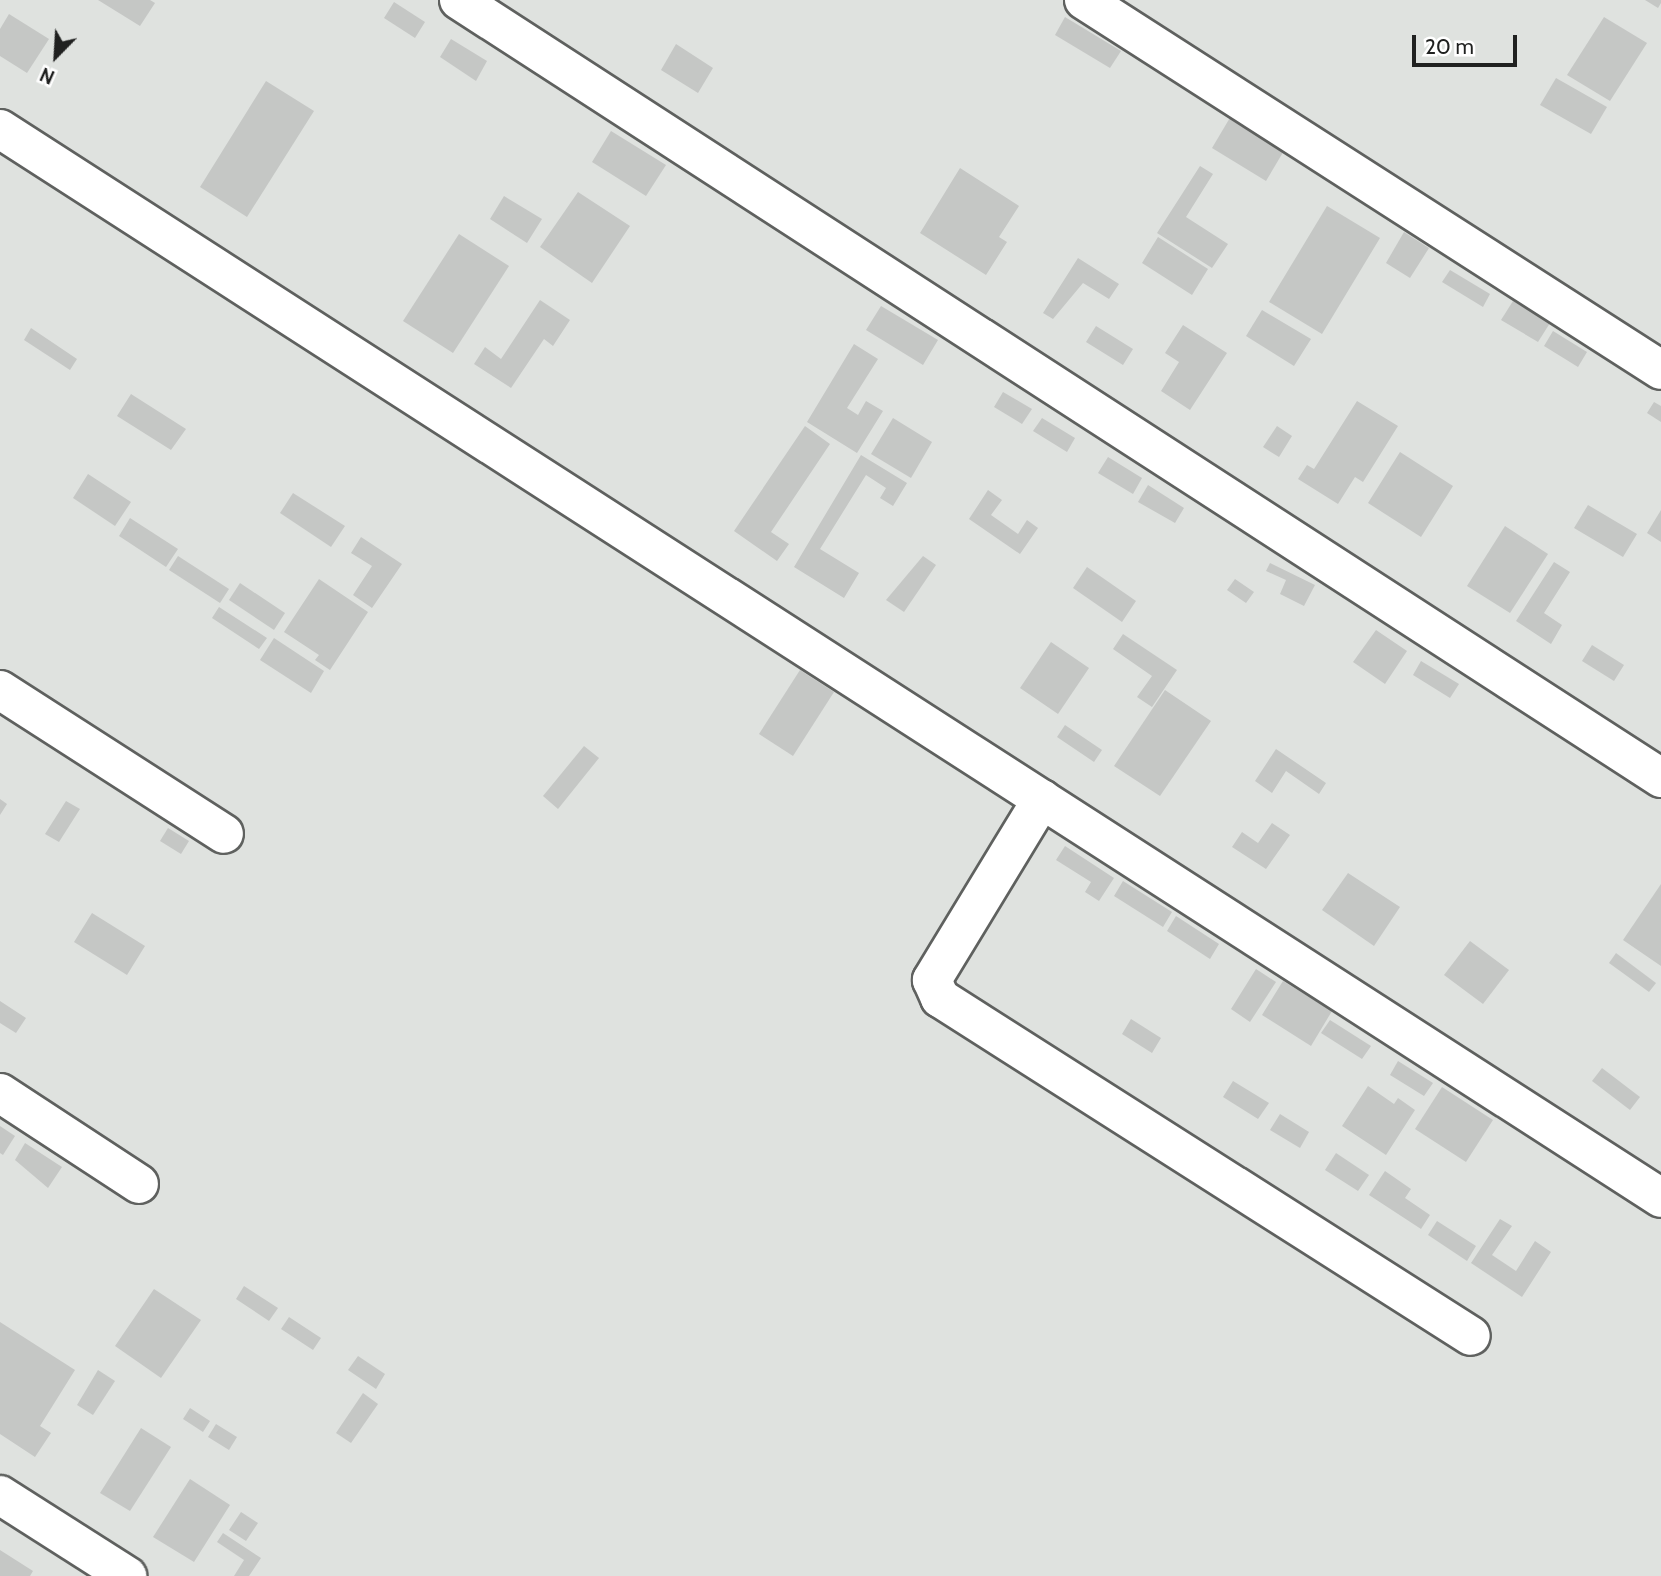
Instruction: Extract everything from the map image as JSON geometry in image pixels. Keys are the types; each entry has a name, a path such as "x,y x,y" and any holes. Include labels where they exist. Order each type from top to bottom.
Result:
{"street":[{"path":"459,0 1661,778"},
{"path":"1084,0 1661,370"},
{"path":"0,129 1661,1198"},
{"path":"0,690 224,834"},
{"path":"1042,799 932,980 940,998 1471,1336"},
{"path":"0,1093 138,1184"},
{"path":"0,1495 127,1576"}],"building":[{"path":"98,0 150,0 155,3 140,26"},
{"path":"1645,0 1661,0 1661,3 1658,8"},
{"path":"394,2 425,22 415,38 384,18"},
{"path":"9,14 49,39 27,73 0,56 0,29"},
{"path":"1065,17 1121,51 1110,68 1055,35"},
{"path":"1604,17 1647,43 1610,101 1567,75"},
{"path":"451,39 487,61 476,81 440,57"},
{"path":"676,44 713,68 698,93 661,70"},
{"path":"1556,78 1607,107 1591,134 1540,105"},
{"path":"266,81 314,111 247,217 200,187"},
{"path":"1231,116 1285,149 1266,181 1212,148"},
{"path":"611,131 666,165 646,196 592,162"},
{"path":"1200,166 1213,174 1186,217 1228,244 1212,268 1157,233"},
{"path":"960,168 1019,206 999,237 1007,242 986,275 920,233"},
{"path":"578,192 630,226 592,283 540,247"},
{"path":"504,196 542,219 527,243 490,219"},
{"path":"1327,206 1380,238 1322,334 1269,302"},
{"path":"1404,232 1429,248 1410,278 1386,263"},
{"path":"459,234 509,266 453,353 403,321"},
{"path":"1158,237 1208,269 1192,295 1142,263"},
{"path":"1078,258 1119,284 1109,299 1083,283 1053,319 1043,313"},
{"path":"1450,270 1490,294 1483,307 1442,282"},
{"path":"540,300 570,320 553,346 544,339 511,388 474,364 485,347 501,359"},
{"path":"1513,301 1550,323 1538,342 1501,320"},
{"path":"881,306 938,340 923,365 866,330"},
{"path":"1262,310 1311,339 1294,366 1246,336"},
{"path":"1183,325 1227,353 1190,410 1161,391 1179,362 1165,353"},
{"path":"1096,326 1133,349 1123,365 1086,342"},
{"path":"31,328 77,359 70,370 24,340"},
{"path":"1553,331 1587,352 1578,367 1544,346"},
{"path":"854,344 878,359 847,408 858,415 866,401 883,411 857,453 807,422"},
{"path":"1003,392 1032,409 1022,424 994,407"},
{"path":"131,394 186,429 171,450 117,416"},
{"path":"1357,401 1398,426 1363,482 1355,477 1338,504 1298,479 1307,465 1314,469"},
{"path":"1654,402 1661,406 1661,422 1647,413"},
{"path":"893,418 932,442 911,478 871,454"},
{"path":"1042,418 1075,438 1067,452 1033,431"},
{"path":"805,426 830,444 771,532 789,544 777,561 734,531"},
{"path":"1277,426 1292,436 1279,457 1263,447"},
{"path":"1400,452 1453,486 1421,537 1368,503"},
{"path":"861,455 907,483 893,506 880,498 886,488 866,475 820,549 859,573 844,598 794,567"},
{"path":"1108,457 1142,478 1133,494 1098,473"},
{"path":"88,474 131,502 115,526 73,498"},
{"path":"1148,485 1184,508 1175,523 1138,502"},
{"path":"988,490 1002,500 991,515 1018,534 1027,520 1038,528 1020,554 969,519"},
{"path":"293,493 345,526 331,547 280,513"},
{"path":"1588,505 1637,534 1623,557 1574,528"},
{"path":"1661,510 1661,542 1647,533"},
{"path":"130,518 178,549 166,567 119,536"},
{"path":"1505,526 1548,554 1510,613 1467,586"},
{"path":"361,537 402,564 372,608 353,595 372,566 351,553"},
{"path":"178,556 229,589 220,603 169,570"},
{"path":"923,556 936,565 904,612 886,600"},
{"path":"1554,562 1570,572 1544,613 1562,625 1551,644 1516,621"},
{"path":"1270,563 1315,585 1304,606 1280,594 1286,580 1266,571"},
{"path":"1087,567 1136,601 1122,622 1073,588"},
{"path":"319,579 368,612 330,670 315,660 319,655 284,632"},
{"path":"1235,579 1254,592 1246,603 1227,590"},
{"path":"240,583 285,613 274,630 229,600"},
{"path":"219,607 267,638 259,649 212,618"},
{"path":"1376,630 1407,651 1385,684 1353,662"},
{"path":"1123,634 1177,670 1152,707 1137,697 1152,676 1113,649"},
{"path":"274,638 324,671 311,693 260,660"},
{"path":"1051,642 1089,668 1058,714 1020,688"},
{"path":"1592,645 1624,665 1614,681 1582,661"},
{"path":"1421,661 1459,684 1450,698 1413,675"},
{"path":"800,670 834,692 793,756 759,734"},
{"path":"1165,690 1211,721 1160,796 1114,766"},
{"path":"1065,725 1102,750 1094,762 1057,737"},
{"path":"584,746 599,758 558,809 543,796"},
{"path":"1276,749 1326,783 1319,794 1286,771 1272,793 1255,781"},
{"path":"0,799 7,804 0,815"},
{"path":"66,801 80,809 59,842 45,834"},
{"path":"1272,823 1290,835 1266,869 1232,847 1242,832 1258,843"},
{"path":"168,828 189,841 181,854 160,841"},
{"path":"1065,846 1114,878 1099,901 1085,892 1091,882 1056,860"},
{"path":"1348,873 1400,907 1374,946 1322,910"},
{"path":"1123,881 1172,912 1163,927 1114,896"},
{"path":"1661,884 1661,966 1623,940"},
{"path":"92,913 145,946 127,975 74,942"},
{"path":"1176,916 1219,944 1210,959 1167,931"},
{"path":"1470,941 1509,970 1483,1004 1444,975"},
{"path":"1616,953 1656,983 1649,992 1609,963"},
{"path":"1256,969 1276,982 1250,1022 1231,1009"},
{"path":"1283,981 1332,1011 1311,1046 1262,1015"},
{"path":"0,1001 26,1018 16,1033 0,1023"},
{"path":"1131,1019 1161,1038 1152,1053 1122,1034"},
{"path":"1330,1020 1371,1046 1362,1059 1321,1033"},
{"path":"1398,1061 1433,1083 1424,1096 1390,1075"},
{"path":"1602,1068 1640,1097 1630,1110 1592,1081"},
{"path":"1233,1081 1269,1103 1258,1119 1223,1097"},
{"path":"1368,1086 1394,1104 1398,1098 1415,1110 1386,1155 1342,1126"},
{"path":"1442,1087 1493,1120 1466,1162 1415,1129"},
{"path":"1280,1114 1309,1132 1300,1148 1270,1130"},
{"path":"0,1126 15,1136 3,1155 0,1153"},
{"path":"25,1143 62,1167 48,1188 15,1160"},
{"path":"1336,1153 1369,1175 1358,1191 1325,1170"},
{"path":"1385,1171 1411,1189 1405,1198 1430,1215 1421,1229 1369,1195"},
{"path":"1500,1219 1512,1226 1492,1255 1516,1271 1535,1241 1551,1252 1522,1297 1471,1263"},
{"path":"1437,1221 1476,1246 1467,1261 1428,1235"},
{"path":"244,1286 278,1308 269,1321 236,1299"},
{"path":"154,1289 201,1320 161,1378 115,1346"},
{"path":"289,1317 321,1338 313,1350 281,1329"},
{"path":"0,1322 75,1370 40,1426 51,1433 35,1457 0,1434"},
{"path":"358,1356 385,1374 376,1389 348,1370"},
{"path":"98,1370 115,1381 93,1415 77,1405"},
{"path":"363,1393 378,1404 351,1443 336,1433"},
{"path":"190,1408 210,1421 203,1432 183,1419"},
{"path":"216,1424 237,1437 229,1450 208,1437"},
{"path":"141,1428 171,1447 130,1511 100,1493"},
{"path":"190,1479 230,1505 194,1562 153,1537"},
{"path":"241,1512 258,1523 246,1541 229,1530"},
{"path":"223,1533 261,1558 249,1576 234,1576 244,1560 217,1542"},
{"path":"0,1550 33,1571 30,1576 0,1576"}]}
